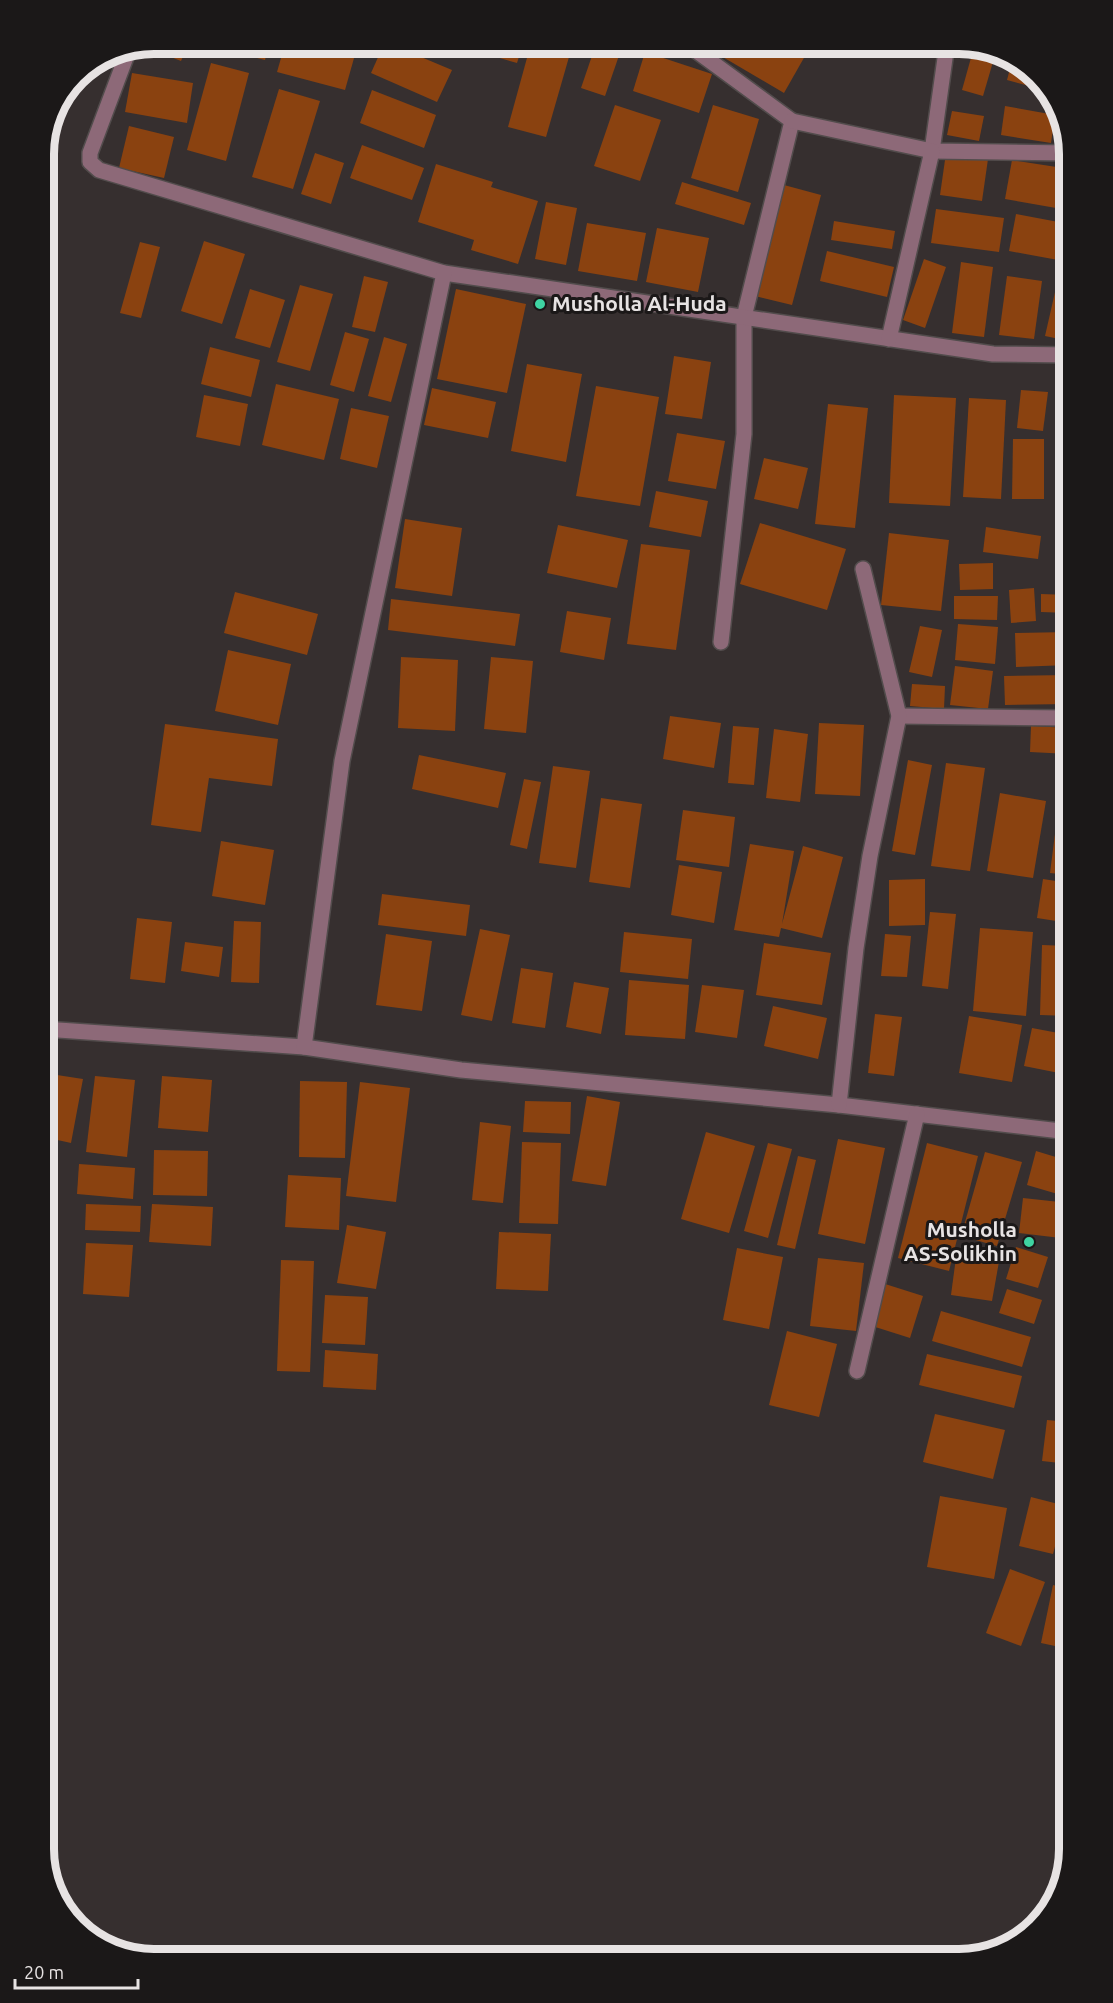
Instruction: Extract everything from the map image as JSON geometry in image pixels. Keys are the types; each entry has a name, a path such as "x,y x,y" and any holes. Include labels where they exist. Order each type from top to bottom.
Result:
{"street":[{"path":"701,54 792,121 932,151 1059,153"},
{"path":"889,339 932,151 946,54"},
{"path":"125,59 90,153 90,162 99,170 444,273 993,354 1059,355"},
{"path":"721,642 744,434 744,317 792,121"},
{"path":"304,1047 342,762 444,273"},
{"path":"840,1105 856,948 870,856 899,716 863,569"},
{"path":"899,716 1059,718"},
{"path":"54,1030 304,1047 461,1070 840,1105 1059,1131"},
{"path":"857,1371 917,1114"}],"building":[{"path":"163,54 184,54 181,61"},
{"path":"241,54 266,54 265,60"},
{"path":"282,54 355,54 345,90 277,72"},
{"path":"380,54 414,54 452,70 437,102 371,73"},
{"path":"486,54 520,54 517,63"},
{"path":"528,54 557,54 569,57 546,137 508,127"},
{"path":"593,54 620,54 605,96 581,88"},
{"path":"644,54 651,54 712,74 699,113 633,91"},
{"path":"718,54 801,54 805,56 784,93"},
{"path":"972,55 994,60 983,96 962,90"},
{"path":"211,63 249,73 226,161 187,150"},
{"path":"1010,69 1033,87 1007,80"},
{"path":"132,73 193,83 187,123 125,112"},
{"path":"279,89 320,101 293,189 252,177"},
{"path":"372,90 436,115 424,148 360,123"},
{"path":"615,105 661,120 640,181 594,166"},
{"path":"713,105 759,119 738,192 691,178"},
{"path":"1005,106 1050,114 1054,124 1051,143 1001,135"},
{"path":"952,111 984,116 979,141 947,135"},
{"path":"129,126 174,137 164,178 119,168"},
{"path":"362,145 424,168 412,200 350,178"},
{"path":"315,153 344,163 331,204 301,194"},
{"path":"946,153 988,159 982,201 940,195"},
{"path":"1012,160 1059,167 1056,208 1005,199"},
{"path":"436,164 493,182 491,187 538,201 518,264 471,250 474,240 418,222"},
{"path":"682,182 751,203 744,225 675,204"},
{"path":"784,185 821,195 792,305 755,296"},
{"path":"546,202 577,208 566,265 535,259"},
{"path":"936,209 1004,218 999,252 931,243"},
{"path":"1016,214 1059,222 1059,260 1009,251"},
{"path":"834,221 895,231 892,249 831,240"},
{"path":"587,223 646,233 637,281 578,271"},
{"path":"657,228 709,238 698,292 646,282"},
{"path":"204,241 245,254 222,324 181,311"},
{"path":"140,242 160,247 141,318 120,313"},
{"path":"827,251 894,267 887,297 820,281"},
{"path":"924,259 946,267 925,328 903,320"},
{"path":"961,262 993,267 984,337 952,333"},
{"path":"364,276 388,282 375,332 352,327"},
{"path":"1007,276 1042,281 1034,339 999,335"},
{"path":"1058,279 1059,339 1045,336"},
{"path":"300,285 333,294 310,371 277,362"},
{"path":"250,289 285,300 270,348 235,338"},
{"path":"456,289 526,304 507,393 437,379"},
{"path":"345,332 369,339 354,392 330,385"},
{"path":"384,337 407,344 391,402 368,396"},
{"path":"210,347 260,360 251,397 201,384"},
{"path":"674,356 711,362 702,419 665,414"},
{"path":"527,364 582,374 566,462 511,451"},
{"path":"276,384 339,399 324,460 262,445"},
{"path":"596,386 659,397 640,506 576,496"},
{"path":"432,388 496,402 488,438 424,425"},
{"path":"1021,390 1048,392 1043,431 1017,428"},
{"path":"204,395 248,404 240,446 196,437"},
{"path":"894,395 956,398 950,506 889,503"},
{"path":"969,398 1006,400 1001,499 963,497"},
{"path":"828,404 868,408 855,528 815,524"},
{"path":"351,408 389,416 377,468 340,459"},
{"path":"677,433 725,441 716,489 668,481"},
{"path":"1013,439 1044,439 1044,499 1012,499"},
{"path":"764,458 808,468 798,509 754,499"},
{"path":"656,491 708,501 701,537 649,527"},
{"path":"405,519 462,528 452,596 395,588"},
{"path":"760,523 846,549 827,610 740,584"},
{"path":"558,525 628,540 617,588 547,573"},
{"path":"986,527 1041,536 1038,559 983,552"},
{"path":"889,533 949,540 941,611 881,605"},
{"path":"641,544 690,550 676,650 627,644"},
{"path":"993,563 993,589 960,590 959,564"},
{"path":"1034,588 1036,621 1011,623 1009,590"},
{"path":"235,592 318,614 307,655 224,633"},
{"path":"1041,594 1059,595 1059,613 1041,612"},
{"path":"954,596 998,596 997,620 954,619"},
{"path":"391,599 520,614 515,646 388,630"},
{"path":"567,611 611,618 604,660 560,652"},
{"path":"958,624 998,627 995,664 955,660"},
{"path":"920,626 942,630 932,677 909,672"},
{"path":"1059,632 1059,665 1016,667 1015,633"},
{"path":"228,650 291,664 278,725 215,711"},
{"path":"401,657 458,660 455,731 398,728"},
{"path":"491,657 533,661 526,733 484,729"},
{"path":"955,666 993,671 988,709 950,705"},
{"path":"1059,675 1059,704 1005,705 1004,676"},
{"path":"912,684 945,686 944,709 910,706"},
{"path":"670,716 721,723 714,768 663,759"},
{"path":"819,723 864,725 860,796 815,794"},
{"path":"165,724 278,739 272,786 209,778 201,832 151,825"},
{"path":"733,726 759,728 754,785 728,783"},
{"path":"1031,726 1059,727 1059,753 1030,752"},
{"path":"774,729 808,734 800,802 766,798"},
{"path":"419,755 506,773 498,808 412,789"},
{"path":"908,760 932,765 915,855 892,851"},
{"path":"946,763 985,768 970,871 931,866"},
{"path":"553,766 590,771 576,868 539,863"},
{"path":"524,779 541,782 527,849 510,845"},
{"path":"1000,793 1046,801 1033,878 987,871"},
{"path":"601,798 642,804 630,888 589,882"},
{"path":"1059,802 1059,874 1050,873"},
{"path":"683,810 735,817 729,867 676,860"},
{"path":"221,841 274,850 265,905 212,896"},
{"path":"750,844 794,851 782,924 803,846 843,857 822,938 781,928 779,937 734,930"},
{"path":"679,865 722,872 714,923 671,915"},
{"path":"925,879 925,925 889,926 889,880"},
{"path":"1043,879 1059,881 1059,921 1037,918"},
{"path":"382,894 470,905 466,936 378,925"},
{"path":"930,912 956,914 948,989 922,986"},
{"path":"137,918 172,922 165,983 130,979"},
{"path":"234,921 261,922 259,983 231,982"},
{"path":"980,928 1033,932 1026,1016 973,1011"},
{"path":"480,929 510,935 492,1021 461,1015"},
{"path":"624,932 692,939 688,979 620,972"},
{"path":"386,934 432,941 422,1011 376,1005"},
{"path":"885,934 911,936 907,977 881,976"},
{"path":"185,942 223,947 219,977 181,971"},
{"path":"764,943 831,953 822,1005 756,995"},
{"path":"1042,945 1059,946 1059,1016 1040,1015"},
{"path":"521,968 553,973 545,1028 512,1023"},
{"path":"629,980 689,985 685,1039 625,1035"},
{"path":"574,982 609,988 601,1034 566,1027"},
{"path":"702,985 744,990 737,1038 695,1032"},
{"path":"773,1006 827,1018 818,1059 764,1046"},
{"path":"875,1014 902,1017 894,1076 868,1073"},
{"path":"969,1016 1022,1025 1012,1082 959,1073"},
{"path":"1032,1028 1059,1033 1059,1073 1024,1066"},
{"path":"54,1075 83,1079 71,1143 54,1139"},
{"path":"95,1076 135,1080 127,1157 86,1152"},
{"path":"162,1076 212,1080 208,1132 158,1128"},
{"path":"300,1081 347,1082 345,1158 299,1157"},
{"path":"360,1082 410,1088 396,1202 346,1196"},
{"path":"587,1096 620,1102 606,1186 572,1181"},
{"path":"525,1101 571,1102 570,1134 523,1132"},
{"path":"480,1122 511,1126 503,1203 472,1200"},
{"path":"706,1132 755,1146 729,1233 681,1219"},
{"path":"838,1139 885,1148 865,1244 818,1234"},
{"path":"522,1142 561,1143 558,1224 519,1223"},
{"path":"768,1143 792,1149 768,1238 744,1231"},
{"path":"927,1143 978,1156 949,1271 898,1258"},
{"path":"154,1150 208,1151 207,1196 153,1195"},
{"path":"1036,1151 1059,1158 1059,1194 1027,1185"},
{"path":"985,1152 1022,1162 997,1246 961,1236"},
{"path":"798,1156 816,1160 795,1249 777,1245"},
{"path":"79,1164 135,1168 133,1199 77,1194"},
{"path":"288,1175 341,1178 339,1230 285,1227"},
{"path":"1023,1198 1059,1202 1059,1238 1019,1233"},
{"path":"86,1204 141,1206 140,1232 85,1230"},
{"path":"152,1204 213,1207 211,1246 149,1242"},
{"path":"347,1225 386,1232 376,1289 337,1283"},
{"path":"499,1232 551,1234 548,1291 496,1289"},
{"path":"86,1243 133,1245 129,1297 83,1294"},
{"path":"1016,1247 1048,1257 1038,1288 1006,1279"},
{"path":"737,1248 783,1257 769,1329 723,1320"},
{"path":"957,1250 1000,1256 992,1301 951,1295"},
{"path":"818,1258 864,1263 856,1331 810,1326"},
{"path":"281,1260 314,1261 310,1372 277,1371"},
{"path":"882,1283 923,1296 910,1338 869,1325"},
{"path":"1007,1289 1042,1300 1034,1324 999,1313"},
{"path":"325,1295 368,1297 365,1345 322,1343"},
{"path":"941,1311 1031,1337 1022,1367 932,1341"},
{"path":"787,1331 837,1344 819,1417 769,1405"},
{"path":"325,1350 378,1354 376,1390 323,1387"},
{"path":"927,1354 1022,1376 1014,1408 919,1385"},
{"path":"935,1414 1005,1430 993,1479 923,1462"},
{"path":"1047,1420 1059,1421 1059,1463 1042,1461"},
{"path":"940,1496 1007,1508 994,1579 927,1567"},
{"path":"1031,1497 1059,1504 1059,1532 1053,1554 1019,1546"},
{"path":"1010,1569 1045,1582 1021,1646 986,1633"},
{"path":"1053,1585 1059,1586 1059,1647 1041,1643"}],"place":[{"name":"Musholla Al-Huda","path":"540,304"},
{"name":"Musholla AS-Solikhin","path":"1029,1242"}]}
